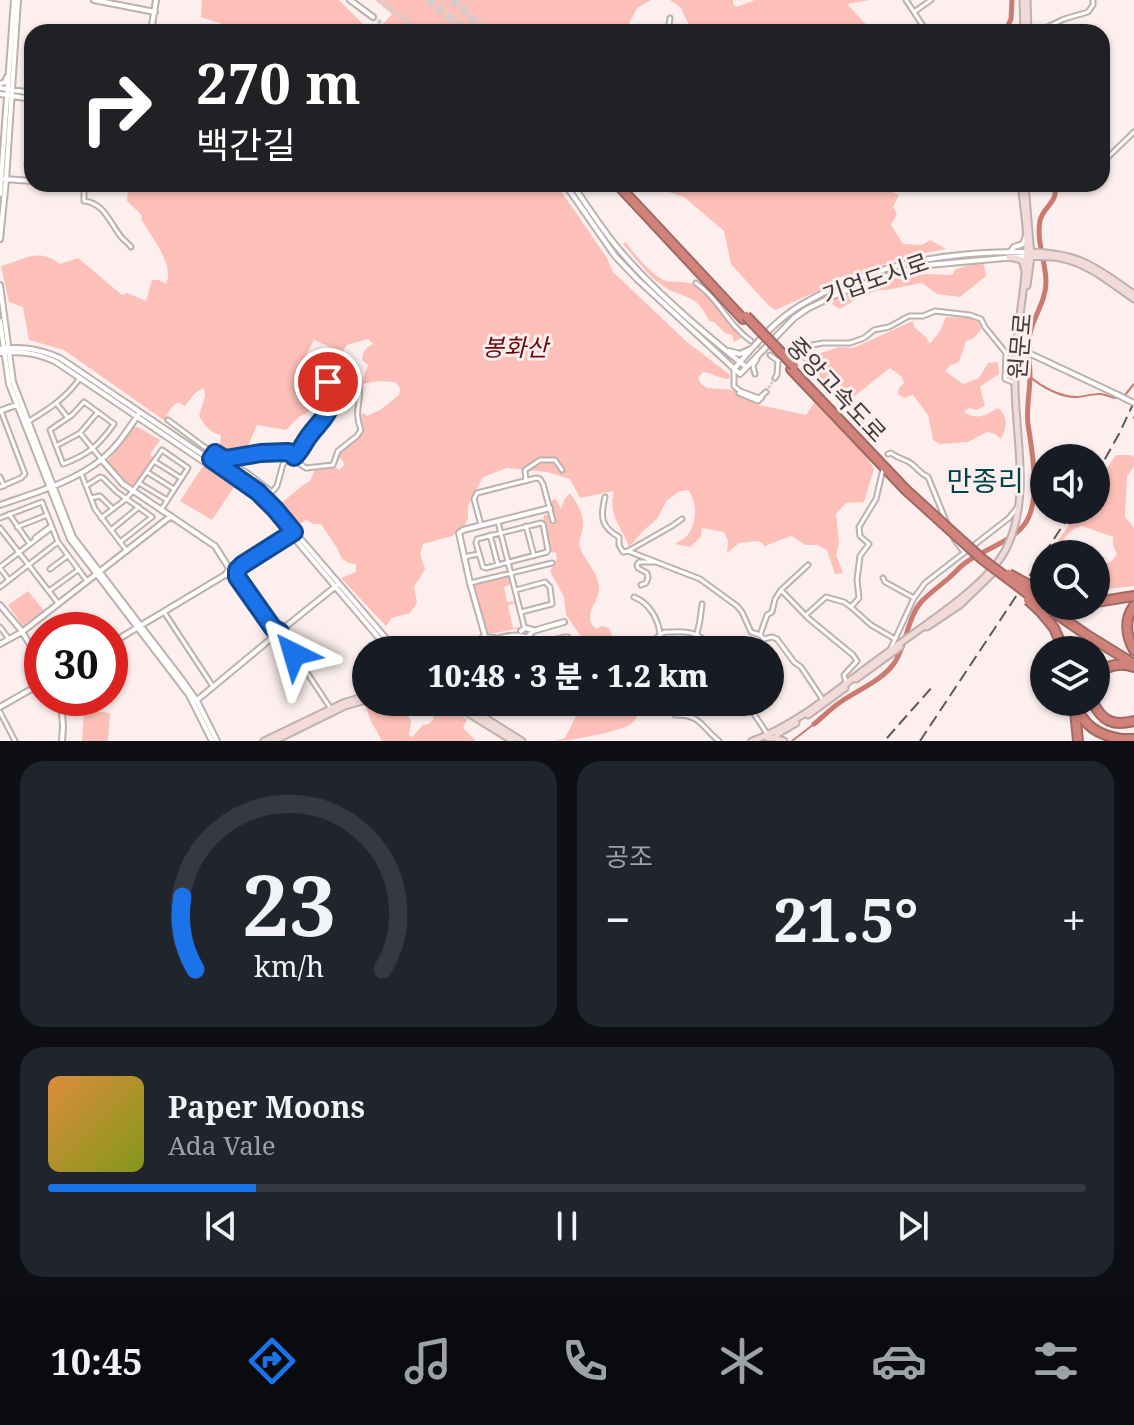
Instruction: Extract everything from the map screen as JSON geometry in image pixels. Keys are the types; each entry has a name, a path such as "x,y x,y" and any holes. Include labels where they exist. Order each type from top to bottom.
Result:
{"highway":[{"name":"중앙고속도로","path":"625,192 745,317"},
{"name":"중앙고속도로","path":"630,192 907,489 1030,595"},
{"path":"1006,576 1030,587"},
{"path":"1110,600 1134,596"},
{"path":"1134,606 1127,617 1127,626 1134,650"},
{"name":"중앙고속도로","path":"1065,620 1134,663"},
{"path":"1071,620 1134,663"},
{"path":"1110,666 1134,663"},
{"path":"1075,716 1078,741"},
{"path":"1081,716 1096,732 1130,739"},
{"path":"1103,716 1110,722 1121,724 1134,721"}],"main road":[{"path":"1026,1 1026,24"},
{"name":"원문로","path":"1019,508 1023,463 1018,378 1025,272 1031,254 1026,236 1023,192"},
{"name":"원문로","path":"1019,508 1015,383 1031,254 1024,192"},
{"path":"1009,254 1011,259 1020,258 1025,272"},
{"path":"1031,254 1065,259 1099,272 1134,296"},
{"path":"1031,254 1046,255"},
{"path":"780,730 789,728 895,646 960,605 993,573 1004,556 1016,534 1019,508"},
{"path":"761,741 847,684"},
{"path":"264,741 352,703"},
{"path":"274,741 332,710"},
{"path":"473,716 513,741"},
{"path":"482,716 522,741"},
{"path":"752,741 768,736 784,741 789,728"}],"street":[{"path":"0,239 16,0"},
{"path":"96,0 155,12"},
{"path":"153,24 156,0"},
{"path":"350,0 373,17"},
{"path":"906,0 922,24"},
{"path":"914,12 931,0"},
{"path":"1054,24 1088,12 1093,0"},
{"path":"669,24 670,18"},
{"path":"11,71 0,86 24,97"},
{"path":"11,71 24,92"},
{"path":"8,112 0,95 24,92"},
{"path":"0,194 4,179 2,138 8,112 14,102 24,100"},
{"path":"1110,155 1134,132"},
{"path":"4,179 24,180"},
{"path":"84,192 84,201 94,203 105,212 131,247"},
{"path":"571,192 615,256 737,372 733,383 737,389 762,397"},
{"path":"578,192 629,261 746,367"},
{"path":"1009,254 1014,247 1023,244 1026,236"},
{"name":"기업도시로","path":"737,372 740,362 776,324 799,305 842,284 910,261 982,252 1031,254"},
{"name":"기업도시로","path":"737,372 746,367 787,324 807,309 844,291 928,265 1009,254"},
{"path":"696,283 716,301 735,328 751,341"},
{"path":"0,285 4,351 12,368"},
{"path":"775,378 778,361 791,349 823,343 850,343 909,316 923,316 935,311 981,319 1006,353 1005,379 1015,383"},
{"path":"0,321 9,384 26,422"},
{"path":"727,350 740,354 755,347"},
{"path":"4,351 34,349 60,358 138,414"},
{"path":"1020,349 1134,403"},
{"path":"755,374 753,366 761,350"},
{"path":"4,351 45,357 210,462 256,497 292,533 383,636"},
{"path":"25,352 12,359 13,382 70,539 195,702 215,741"},
{"path":"770,355 778,361"},
{"path":"168,420 272,492 277,486 283,464 302,450 310,435 326,419 330,409 330,391 323,369"},
{"path":"26,422 57,404 80,378"},
{"path":"225,459 289,452 306,468 333,465 338,451 361,430 356,412 361,398 359,384"},
{"path":"739,393 758,401 766,392"},
{"path":"84,402 98,412 114,424 93,449 63,464 50,430 84,402"},
{"path":"57,404 68,418"},
{"path":"0,477 2,486 25,474 0,411 17,405"},
{"path":"56,446 80,433 98,412"},
{"path":"0,505 81,473 102,460 121,440 138,414"},
{"path":"0,429 7,427"},
{"path":"80,433 113,475 215,546 332,710"},
{"path":"101,518 126,499 162,450 188,468 161,510"},
{"path":"210,462 215,453"},
{"path":"888,454 913,464 928,477 949,530 965,553"},
{"path":"526,481 525,470 540,460 555,460 562,470"},
{"path":"154,461 181,478"},
{"path":"851,607 859,598 857,580 860,556 869,544 860,536 859,527 876,499 883,469"},
{"path":"147,472 174,489"},
{"path":"81,473 101,518 127,551"},
{"path":"86,486 103,478 152,517 120,542"},
{"path":"481,526 474,499 477,493 540,479 553,521"},
{"path":"139,483 167,500"},
{"path":"91,498 100,496 113,509"},
{"path":"605,497 602,519 619,537 623,552 658,562 711,586 737,606 751,632 764,639 777,639 823,700"},
{"path":"0,518 42,502 58,542 87,581"},
{"path":"110,530 139,507"},
{"path":"483,636 459,533 550,508"},
{"path":"806,615 826,597 844,602 895,646 914,598 925,583 1019,508"},
{"path":"9,514 29,543"},
{"path":"17,527 47,515"},
{"path":"0,644 22,632 171,516"},
{"path":"628,551 682,519"},
{"path":"498,522 527,636"},
{"path":"543,524 546,553 483,567 476,540 526,526 543,524"},
{"path":"526,526 534,556"},
{"path":"9,580 0,567 5,560 51,527"},
{"path":"0,528 58,603"},
{"path":"128,634 292,533"},
{"path":"490,535 498,565"},
{"path":"0,587 58,542"},
{"path":"464,557 478,554"},
{"path":"50,569 67,555"},
{"path":"641,585 648,578 647,573 638,568 639,562 658,562"},
{"path":"470,583 552,563"},
{"path":"760,635 781,590 808,565"},
{"path":"49,591 78,569"},
{"path":"883,578 914,598"},
{"path":"516,590 545,582 550,587 552,604 521,612"},
{"path":"195,702 337,585"},
{"path":"337,585 378,636"},
{"path":"781,590 845,646 857,661 844,675 847,684"},
{"path":"634,597 639,598 658,619 660,634 683,631 699,636"},
{"path":"697,634 702,604"},
{"path":"0,605 24,635"},
{"path":"164,612 214,687"},
{"path":"503,636 564,622"},
{"path":"0,627 9,639"},
{"path":"15,741 0,710 24,695"},
{"path":"62,716 62,741"},
{"path":"690,716 706,726 719,741"},
{"path":"755,716 768,736"},
{"path":"0,727 6,723"},
{"path":"780,730 784,741"}],"green space":[{"path":"202,0 339,0 363,24 222,24 201,17"},
{"path":"375,0 651,0 637,8 629,24 383,24 392,14"},
{"path":"670,0 733,0 736,7 755,0 870,0 847,4 866,24 688,24 681,8"},
{"name":"봉화산","path":"128,192 562,192 607,258 613,272 687,342 730,375 729,379 725,379 703,372 698,378 701,384 707,388 737,390 755,404 806,415 817,399 864,452 874,469 864,502 846,503 836,514 839,543 836,555 843,573 835,574 827,550 817,545 806,545 791,536 765,546 759,541 739,543 727,553 728,541 724,532 702,528 701,537 690,547 675,544 687,536 694,519 695,507 688,490 680,491 667,500 657,519 629,547 614,515 614,491 580,498 570,479 547,472 507,468 483,477 468,506 464,528 452,536 423,544 420,554 425,569 414,587 417,603 410,613 392,618 386,626 341,578 356,572 356,564 342,559 321,524 306,520 297,526 279,505 310,481 315,469 332,466 340,470 345,464 337,457 339,451 361,431 357,417 380,410 399,395 400,388 395,382 361,384 368,365 362,360 363,354 373,344 368,339 347,345 342,352 314,340 303,361 320,375 324,388 318,406 299,417 286,430 257,425 248,446 227,451 220,445 221,435 208,428 199,416 204,388 195,393 185,406 178,402 165,421 64,350 29,340 23,307 9,302 1,266 38,256 60,264 78,258 122,295 127,293 146,301 152,280 166,284 165,259 142,216 127,201"},
{"path":"669,192 892,192 899,195 893,207 897,214 891,225 903,244 922,245 930,240 946,249 895,260 869,271 841,277 776,310 731,264 724,231 684,197"},
{"path":"626,242 644,264 662,279 690,283 703,289 741,338 734,342 732,335 709,321 699,304 654,279 623,244"},
{"path":"983,261 986,276 960,297 937,294 922,283 878,290 840,309 832,304 836,298 896,278 952,275 956,269"},
{"path":"946,317 970,318 980,322 981,329 974,338 966,341 959,362 945,371 963,384 979,378 988,363 998,362 999,374 980,387 985,406 976,410 969,408 964,412 977,417 998,408 1006,422 1001,439 987,432 968,442 940,444 933,440 928,415 913,395 904,398 898,394 904,383 902,377 890,368 847,402 801,359 840,347 853,348 913,321 914,327 930,344"},
{"path":"134,427 160,440 150,455 155,458 133,487 107,462"},
{"path":"1116,455 1134,457 1134,466 1127,477 1125,517 1134,528 1134,586 1110,589 1110,562 1117,554 1113,537 1082,526 1059,540 1069,524 1110,524 1110,464"},
{"path":"203,466 234,487 212,520 180,501"},
{"path":"570,493 577,505 583,527 580,547 598,584 598,595 590,619 596,629 602,626 609,628 612,636 580,636 566,615 564,597 550,571 557,558 556,553 551,552 543,518 545,514 549,516 551,525 556,524 551,501 556,499 561,509"},
{"path":"511,577 512,584 504,587 507,602 516,603 508,605 513,628 521,627 486,633 474,585"},
{"path":"28,591 44,611 24,612 23,626 8,605"},
{"path":"84,716 110,716 108,741 82,741"},
{"path":"369,716 409,716 409,735 412,737 423,725 433,720 433,716 462,716 467,719 463,728 476,741 382,741"},
{"path":"576,716 637,716 625,727 594,736 555,741 565,738"}],"waterway":[{"path":"1009,24 1012,0"},
{"path":"814,724 890,668 899,655 913,615 922,601 965,563 1019,531 1030,515 1034,476 1028,418 1029,339 1045,290 1040,221 1055,192"},
{"path":"1030,377 1064,395 1104,394 1120,398"},
{"path":"1125,395 1134,384"},
{"path":"792,741 814,724"}],"tunnel":[{"path":"378,0 412,24"},
{"path":"428,0 458,24"},
{"path":"452,0 479,24"},
{"path":"373,17 383,24"},
{"path":"754,343 770,355"},
{"path":"766,392 775,378"}],"railway":[{"path":"1110,450 1134,402"},
{"path":"1053,540 1064,524"},
{"path":"920,741 1030,575"},
{"path":"887,738 933,686"}],"district":[{"name":"만종리","path":"985,480"}],"route":[{"path":"294,654 236,573 242,565 294,532 258,492 211,459 215,453 225,459 286,452 294,457 326,419 330,409 328,382"}]}
